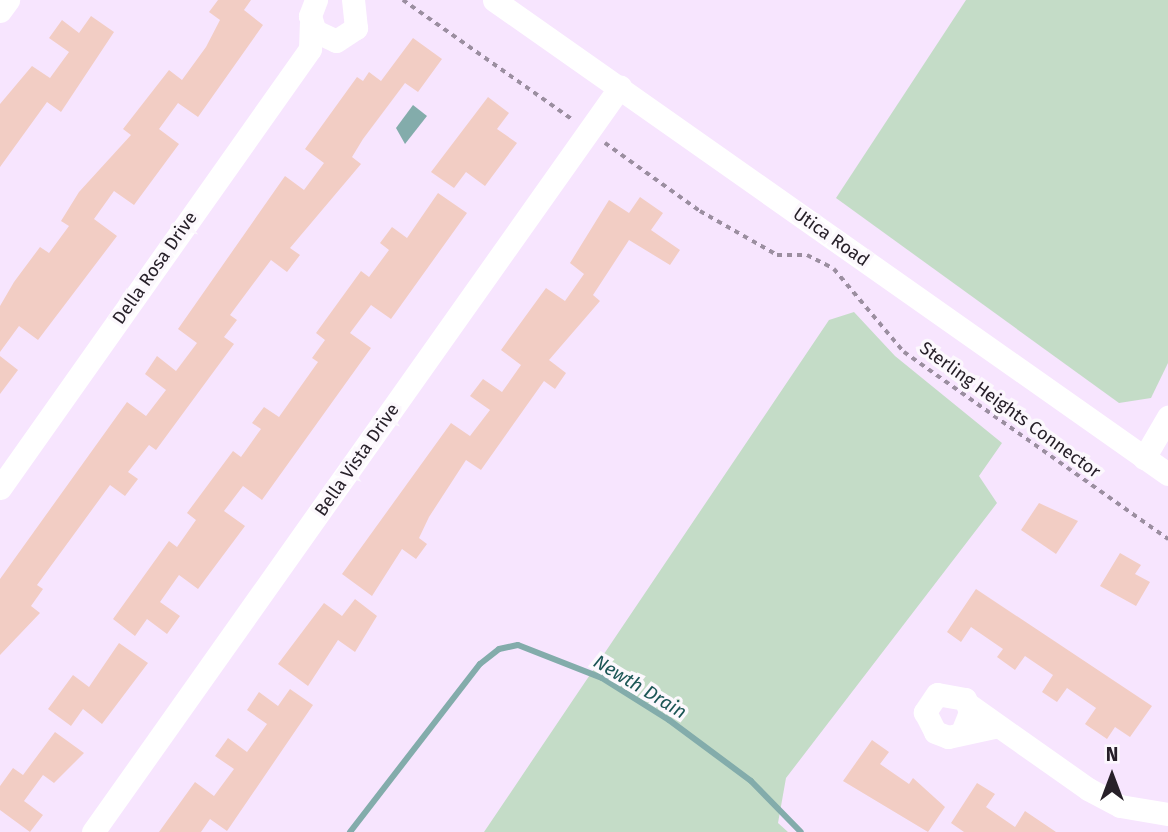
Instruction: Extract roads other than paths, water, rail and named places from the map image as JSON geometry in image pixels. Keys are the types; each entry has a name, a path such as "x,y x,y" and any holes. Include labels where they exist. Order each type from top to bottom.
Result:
{"street":[{"path":"0,11 8,0"},
{"path":"316,0 310,49 336,41 356,27 353,0"},
{"name":"Utica Road","path":"494,0 1168,474"},
{"path":"311,24 321,36 336,41"},
{"name":"Della Rosa Drive","path":"0,488 310,49"},
{"name":"Bella Vista Drive","path":"93,832 621,88"},
{"path":"1144,457 1168,417"},
{"path":"994,726 962,732 935,732 926,720 927,705 944,692 969,705 994,726 1120,806 1168,814"},
{"path":"962,732 969,705"}],"waterway":[{"name":"Newth Drain","path":"350,832 480,664 499,649 518,645 602,678 669,720 751,781 801,832"}]}
